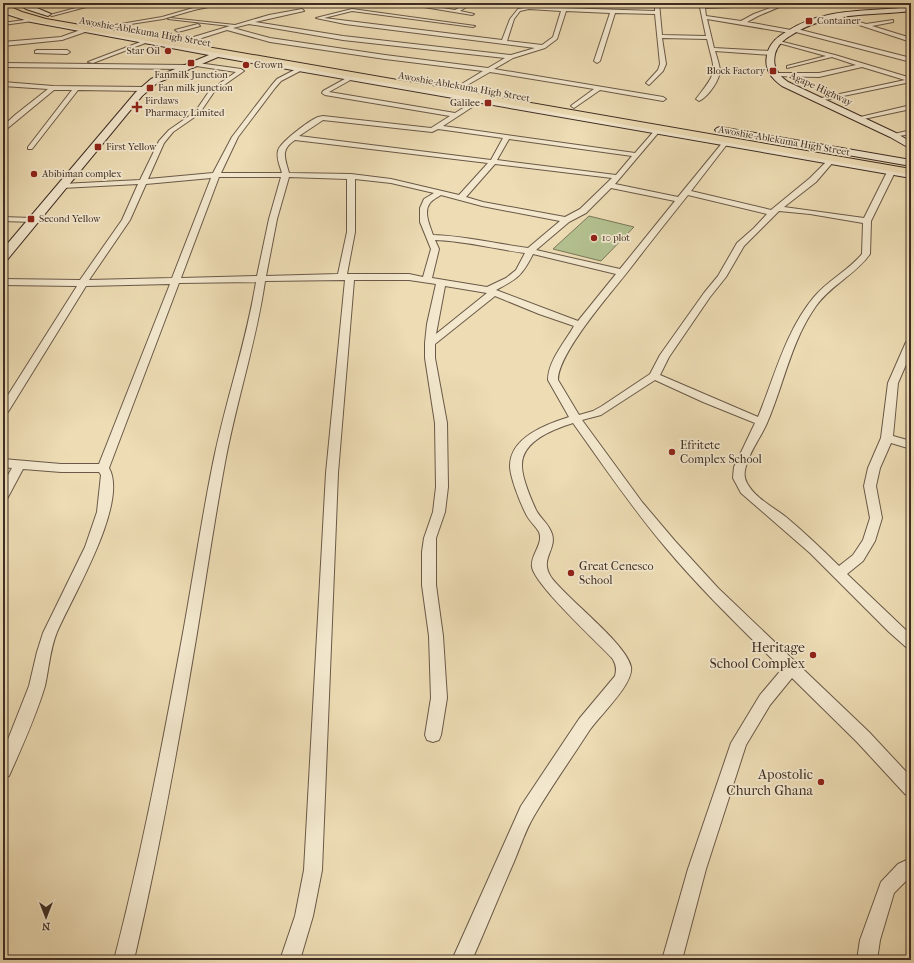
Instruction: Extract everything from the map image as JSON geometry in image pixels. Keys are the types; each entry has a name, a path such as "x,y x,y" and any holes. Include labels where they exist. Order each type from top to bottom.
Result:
{"main road":[{"name":"Awoshie-Ablekuma High Street","path":"14,3 22,8 41,15 154,35 230,54 340,67 529,104 911,174"},
{"name":"Awoshie-Ablekuma High Street","path":"3,6 19,14 64,26 167,44 380,81 529,104 833,155 911,164"}],"street":[{"name":"Awoshie-Ablekuma High Street","path":"20,3 28,8 52,15 154,35 574,106 833,155 891,172 911,174"},
{"path":"52,15 98,3"},
{"path":"456,11 471,3"},
{"path":"649,83 662,67 663,58 660,49 657,3"},
{"path":"699,99 716,76 716,66 707,27 704,22 706,17 702,5 734,6 743,3"},
{"path":"742,23 756,15 787,3"},
{"path":"412,4 472,14"},
{"path":"111,26 163,18 211,5 225,6"},
{"path":"334,8 473,26"},
{"path":"504,41 512,19 518,10 529,8 657,13"},
{"path":"189,40 269,16 302,10"},
{"path":"352,10 317,18 366,26 542,46"},
{"path":"462,86 511,57 542,46 556,36 564,10"},
{"path":"711,49 771,53 777,41 791,31 813,20 837,16 911,10"},
{"name":"Awoshie-Ablekuma High Street","path":"3,11 31,20 145,42 167,44 207,57"},
{"path":"597,61 613,12"},
{"path":"837,16 911,40"},
{"path":"706,17 791,31 863,47 911,60"},
{"path":"163,18 239,25"},
{"path":"3,24 31,20"},
{"path":"864,25 891,21"},
{"path":"178,30 205,22"},
{"path":"248,22 343,38 511,57"},
{"path":"343,38 366,26"},
{"path":"229,29 270,40 384,57 489,70 663,99"},
{"path":"3,44 62,38 86,30"},
{"path":"660,36 709,38"},
{"path":"777,41 833,56 910,81 821,100"},
{"path":"92,62 145,42"},
{"path":"848,51 863,47"},
{"path":"37,52 67,52 62,57"},
{"path":"714,56 747,52"},
{"name":"Agape Highway","path":"771,53 770,67 774,75 785,84 859,118 911,146"},
{"name":"Awoshie-Ablekuma High Street","path":"230,54 300,69 380,81 657,132 725,143 833,155"},
{"path":"3,257 126,108 146,88 207,57 230,54"},
{"path":"168,76 198,65 207,57 230,54"},
{"path":"789,67 840,54"},
{"path":"51,65 56,61"},
{"path":"3,64 185,67"},
{"path":"8,73 24,65"},
{"path":"3,412 83,283 126,220 161,142 165,137 197,113 212,91 219,84 241,71 198,65"},
{"path":"774,75 819,75 862,65"},
{"path":"103,468 216,175 235,137 256,111 273,86 279,80 300,69"},
{"path":"352,77 325,93 456,115"},
{"path":"3,84 53,88 146,88"},
{"path":"3,130 22,112 53,88"},
{"path":"30,148 78,88"},
{"path":"574,106 598,89"},
{"path":"124,960 145,874 190,634 218,467 231,406 256,312 273,219 286,174 281,158 281,150 285,144 295,138 318,119 323,118 428,130 439,127 480,100"},
{"path":"859,118 911,108"},
{"path":"439,127 637,155"},
{"path":"430,343 491,292 516,275 524,266 530,251 566,220 582,211 618,178 657,132"},
{"path":"893,135 911,132"},
{"path":"460,199 493,162 507,136"},
{"path":"295,138 618,178"},
{"path":"725,143 580,325 564,349 553,374 555,386 575,418 638,505 670,544 713,592 863,737 911,789"},
{"path":"462,960 526,812 585,724 621,679 624,671 624,664 617,654 558,594 546,580 539,567 539,562 546,544 546,534 531,513 523,493 516,466 519,452 529,440 554,426 575,418 597,413 654,376 664,357 707,295 722,277 740,245 775,211 813,180 833,155"},
{"path":"891,172 867,221 866,254 828,286 807,313 787,352 762,422 741,464 739,479 755,499 783,521 840,573 896,630 911,643"},
{"path":"62,186 143,182 216,175 286,174 351,176 392,181 440,192 460,199 566,220"},
{"path":"290,960 300,935 309,900 313,870 332,473 346,277 351,232 351,176"},
{"path":"609,185 679,200"},
{"path":"427,279 435,249 424,222 424,208 427,201 440,192"},
{"path":"685,192 775,211 867,221"},
{"path":"3,219 32,220"},
{"path":"431,237 454,238 486,245 530,251 622,272"},
{"path":"3,282 83,283 394,276 427,279 491,292 580,325"},
{"path":"433,735 439,698 436,636 429,585 429,552 430,538 440,512 442,487 441,423 430,358 430,343 432,324 441,282"},
{"path":"840,573 858,558 868,541 876,518 870,486 874,468 887,438 891,388 911,342"},
{"path":"654,376 707,400 762,422"},
{"path":"887,438 911,445"},
{"path":"3,463 103,468"},
{"path":"3,496 19,465"},
{"path":"3,771 24,722 37,686 50,633 92,546 103,512 107,485 107,475 103,468"},
{"path":"672,960 697,869 739,743 765,700 791,669"},
{"path":"867,960 870,940 887,888 904,870 911,867"}],"green space":[{"name":"10 plot","path":"589,216 634,227 601,261 553,249"}],"place":[{"name":"Container","path":"809,21"},
{"name":"Star Oil","path":"168,51"},
{"name":"Fanmilk Junction","path":"191,63"},
{"name":"Crown","path":"246,65"},
{"name":"Block Factory","path":"773,71"},
{"name":"Fan milk junction","path":"150,88"},
{"name":"Galilee","path":"488,103"},
{"name":"Firdaws Pharmacy Limited","path":"137,107"},
{"name":"First Yellow","path":"98,147"},
{"name":"Abibiman complex","path":"34,174"},
{"name":"Second Yellow","path":"31,219"},
{"name":"10 plot","path":"594,238"},
{"name":"Efritete Complex School","path":"672,452"},
{"name":"Great Cenesco School","path":"571,573"},
{"name":"Heritage School Complex","path":"813,655"},
{"name":"Apostolic Church Ghana","path":"821,782"}]}
